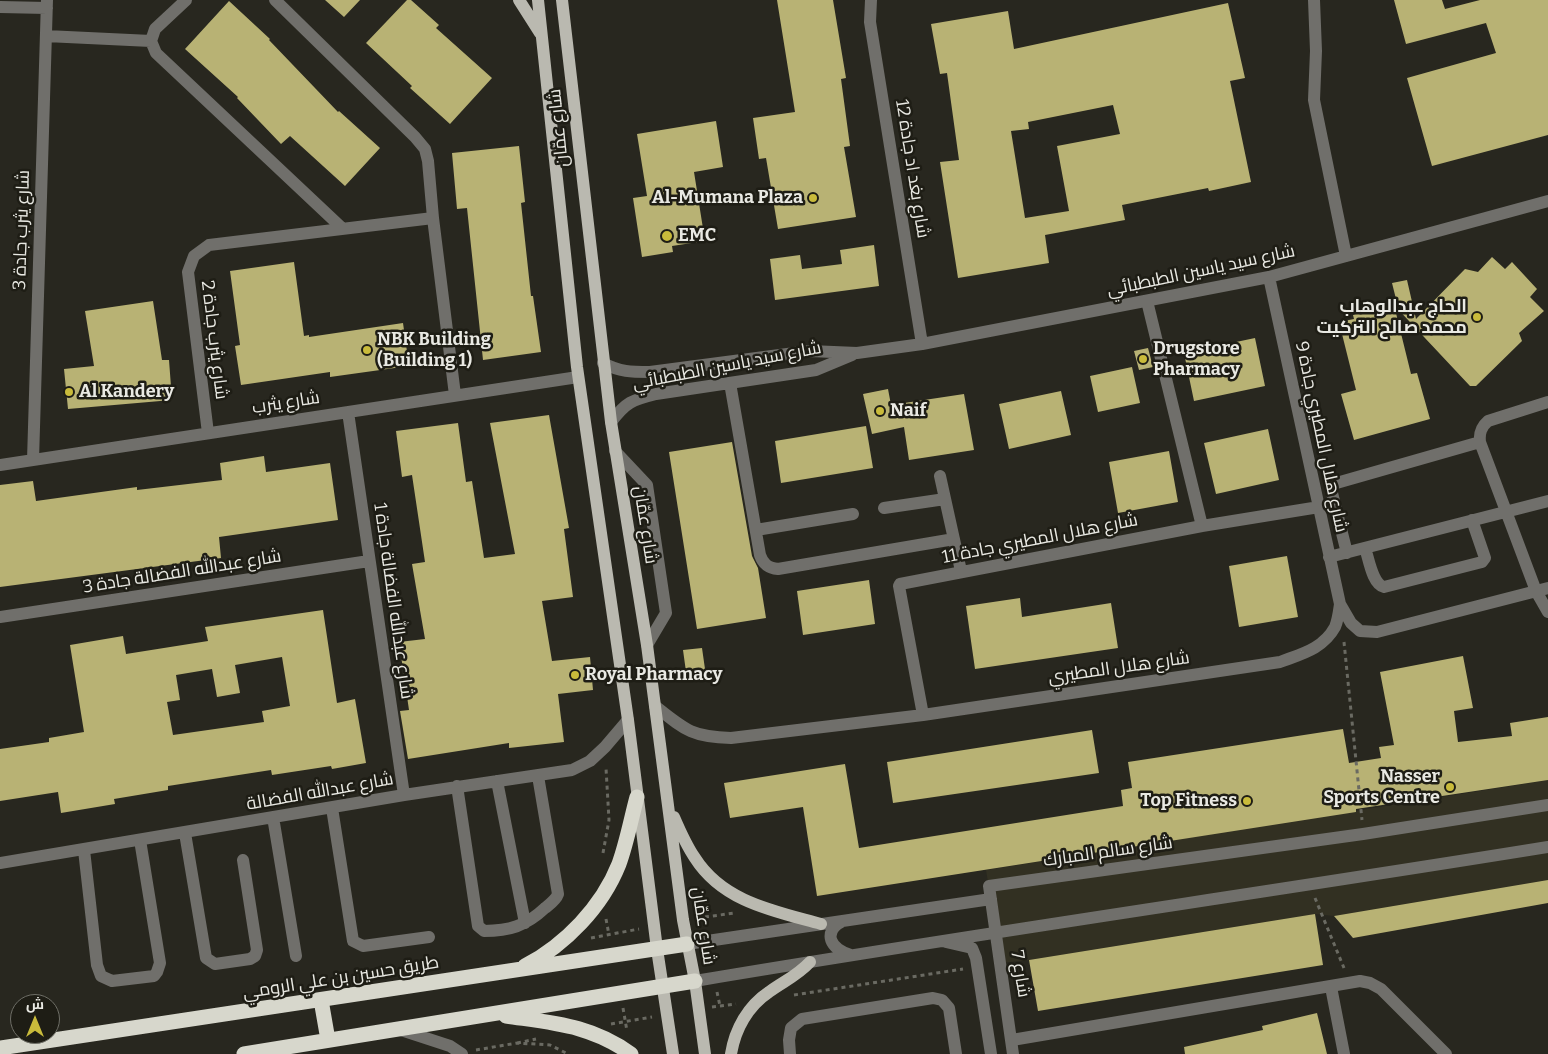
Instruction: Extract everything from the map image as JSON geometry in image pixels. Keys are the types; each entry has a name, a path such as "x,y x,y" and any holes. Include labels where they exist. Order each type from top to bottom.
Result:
{"highway":[{"path":"515,971 540,958 558,944 581,923 597,903 608,887 618,864 637,797"},
{"name":"طريق حسين بن علي الرومي","path":"0,1048 687,944"},
{"path":"244,1054 695,981"},
{"path":"321,1000 328,1040"},
{"path":"492,1013 584,1029 609,1039 631,1054"},
{"path":"0,1054 16,1046"}],"main road":[{"name":"شارع عمّان","path":"538,0 578,376 628,720 656,949 672,1054"},
{"name":"شارع عمّان","path":"562,0 611,422 647,645 687,944 695,981 705,1054"},
{"path":"564,18 572,0"},
{"path":"519,1 541,35"},
{"path":"668,805 696,860 725,889 764,909 821,924"},
{"path":"732,1054 738,1028 746,1014 770,991 793,977 810,962"}],"street":[{"path":"186,0 155,29 152,40 156,53 342,228"},
{"path":"275,0 425,149 428,161 433,218 455,395"},
{"name":"شارع بغد اد جادة 12","path":"871,0 870,22 922,344"},
{"path":"1314,0 1316,51 1314,100 1346,256"},
{"path":"0,7 47,4"},
{"name":"شارع يثرب جادة 3","path":"33,460 47,4"},
{"path":"46,36 152,40"},
{"name":"شارع سيد ياسين الطبطبائي","path":"603,363 616,370 641,372 810,351 857,353 922,344 1269,277 1548,201"},
{"name":"شارع يثرب جادة 2","path":"208,433 188,272 194,256 209,245 433,218"},
{"name":"شارع هلال المطيري جادة 9","path":"1269,277 1340,604"},
{"path":"1147,301 1202,526"},
{"name":"شارع سيد ياسين الطبطبائي","path":"611,422 621,409 634,400 656,394 816,370 857,353"},
{"name":"شارع يثرب","path":"0,465 578,376"},
{"path":"730,383 762,561 772,568 788,567 954,540"},
{"path":"1548,402 1488,421 1480,432 1480,442 1505,512 1542,590 1548,612"},
{"name":"شارع عبدالله الفضالة جادة 1","path":"348,412 404,795"},
{"path":"1348,552 1332,493 1332,486 1334,484 1480,442"},
{"path":"615,451 647,485 666,613 647,645"},
{"path":"940,476 961,572"},
{"path":"884,508 945,499"},
{"path":"1329,557 1548,500"},
{"name":"شارع هلال المطيري جادة 11","path":"923,715 898,586 961,572 1202,526 1319,507"},
{"path":"756,530 853,514"},
{"path":"1365,548 1376,581 1380,586 1384,587 1473,565 1484,562 1485,558 1472,520"},
{"name":"شارع عبدالله الفضالة جادة 3","path":"0,618 369,561"},
{"path":"1340,604 1351,623 1360,631 1377,632 1542,590"},
{"name":"شارع هلال المطيري","path":"655,706 680,726 693,733 708,737 731,738 923,715 1280,662 1313,650 1325,640 1336,626 1340,604"},
{"name":"شارع عبدالله الفضالة","path":"0,863 457,786 572,770 590,761 628,720"},
{"path":"457,786 478,926 484,930 502,931 525,923 557,898 558,894 538,776"},
{"path":"497,781 525,923"},
{"name":"شارع سالم المبارك","path":"991,899 989,886 1364,834 1548,805"},
{"path":"332,808 353,941 364,946 429,937"},
{"path":"273,817 296,956"},
{"path":"185,833 206,958 209,962 215,964 250,959 255,956 257,950 244,860"},
{"path":"84,850 97,965 101,976 112,981 154,976 160,963 140,840"},
{"path":"695,981 995,932 1548,848"},
{"path":"687,944 991,899"},
{"name":"شارع 7","path":"991,899 1013,1054"},
{"path":"843,921 835,926 832,942 837,950 852,955"},
{"path":"941,941 972,948 976,958 991,1054"},
{"path":"1012,1040 1360,981 1370,983 1381,989 1446,1054"},
{"path":"1331,986 1344,1054"},
{"path":"790,1054 789,1040 791,1028 802,1019 933,998 942,1000 949,1008 956,1054"},
{"path":"398,1029 450,1046 461,1053"}],"path":[{"path":"1343,633 1364,834"},
{"path":"1310,885 1350,983"},
{"path":"461,1053 518,1042 550,1045 568,1054"}],"shaded area":[{"path":"1548,780 1548,880 1334,916 1315,914 1001,963 986,870"}],"building":[{"path":"325,0 360,0 344,17"},
{"path":"407,0 411,0 439,25 436,28 492,78 450,124 410,88 412,86 366,43"},
{"path":"777,0 833,0 846,78 841,79 850,146 844,147 856,217 778,229 766,158 759,159 753,118 795,112"},
{"path":"1394,0 1442,0 1445,9 1480,0 1548,0 1548,135 1432,166 1407,78 1496,53 1486,23 1406,44"},
{"path":"229,1 270,39 338,112 380,148 345,186 290,136 281,144 238,97 185,49"},
{"path":"1228,3 1245,78 1230,81 1251,182 1209,191 1208,188 1122,205 1125,220 1045,235 1049,263 958,278 940,162 959,160 947,73 940,74 931,24 1008,11 1014,49","holes":["1113,105 1120,134 1057,146 1069,211 1025,218 1011,131 1029,129 1028,122"]},
{"path":"716,121 723,167 694,172 705,241 672,246 673,252 642,257 633,198 647,196 637,134"},
{"path":"519,146 525,202 521,203 531,296 533,296 541,352 483,360 467,208 457,209 452,153"},
{"path":"874,245 879,286 775,300 770,259 800,255 802,269 842,264 840,250"},
{"path":"1492,257 1505,269 1512,262 1537,289 1530,297 1544,311 1519,333 1522,341 1476,386 1470,386 1394,305 1411,374 1417,373 1430,419 1354,440 1341,394 1356,390 1339,322 1354,319 1353,315 1364,312 1363,307 1396,299 1392,283 1407,280 1416,319 1465,269 1478,272"},
{"path":"294,262 304,336 309,335 309,337 403,323 409,366 330,377 330,372 241,385 235,346 240,345 230,271"},
{"path":"153,301 162,360 169,360 172,400 68,409 64,369 94,366 85,311"},
{"path":"1255,338 1265,386 1194,401 1184,353"},
{"name":"Drugstore Pharmacy","path":"1148,348 1153,367 1139,370 1134,351"},
{"path":"1132,367 1140,403 1098,412 1090,376"},
{"path":"888,389 891,405 964,394 974,450 909,460 904,427 872,434 863,394"},
{"path":"1061,391 1071,435 1009,449 999,404"},
{"path":"549,415 569,528 564,529 573,597 542,601 552,661 590,657 593,690 558,694 564,742 509,748 509,743 408,759 400,711 409,710 399,642 425,639 412,564 425,562 412,475 402,477 396,431 458,423 466,482 472,481 484,558 515,554 490,423"},
{"path":"866,426 873,468 781,483 775,441"},
{"path":"1268,429 1279,480 1216,494 1204,443"},
{"path":"732,442 752,556 758,568 766,618 697,629 669,452"},
{"path":"1169,451 1178,502 1118,513 1109,462"},
{"path":"264,456 266,472 330,463 338,520 219,537 221,558 0,587 0,485 33,481 36,501 137,487 137,490 222,480 220,463"},
{"path":"1287,556 1298,617 1239,627 1229,566"},
{"path":"869,580 875,624 803,635 797,591"},
{"path":"1020,598 1022,617 1111,603 1118,648 975,669 966,606"},
{"path":"323,610 337,703 355,699 366,763 332,769 331,766 272,775 271,770 168,786 168,790 114,799 115,804 61,813 58,792 0,801 0,749 49,742 49,738 84,732 70,645 123,636 126,654 208,641 205,627","holes":["282,657 290,706 262,711 264,722 173,735 167,702 180,700 176,675 212,669 217,697 240,693 235,665"]},
{"path":"702,648 706,676 687,679 683,650"},
{"path":"1463,656 1473,708 1454,711 1458,742 1512,736 1510,723 1548,717 1548,780 1356,809 1356,812 817,896 803,807 730,818 724,783 845,764 859,848 1123,806 1121,790 1132,788 1128,762 1343,729 1349,763 1381,758 1379,747 1394,745 1380,672"},
{"path":"1092,730 1099,773 893,803 887,762"},
{"path":"1548,880 1548,903 1353,938 1334,916"},
{"path":"1315,914 1323,965 1038,1011 1029,960"},
{"path":"1317,1013 1327,1054 1185,1054 1184,1047 1263,1030 1262,1026"}],"place":[{"name":"Al-Mumana Plaza","path":"813,198"},
{"name":"EMC","path":"667,236"},
{"name":"الحاج عبدالوهاب محمد صالح التركيت","path":"1477,317"},
{"name":"NBK Building (Building 1)","path":"367,350"},
{"name":"Drugstore Pharmacy","path":"1143,359"},
{"name":"Al Kandery","path":"69,392"},
{"name":"Naif","path":"880,411"},
{"name":"Royal Pharmacy","path":"575,675"},
{"name":"Nasser Sports Centre","path":"1450,787"},
{"name":"Top Fitness","path":"1247,801"}]}
